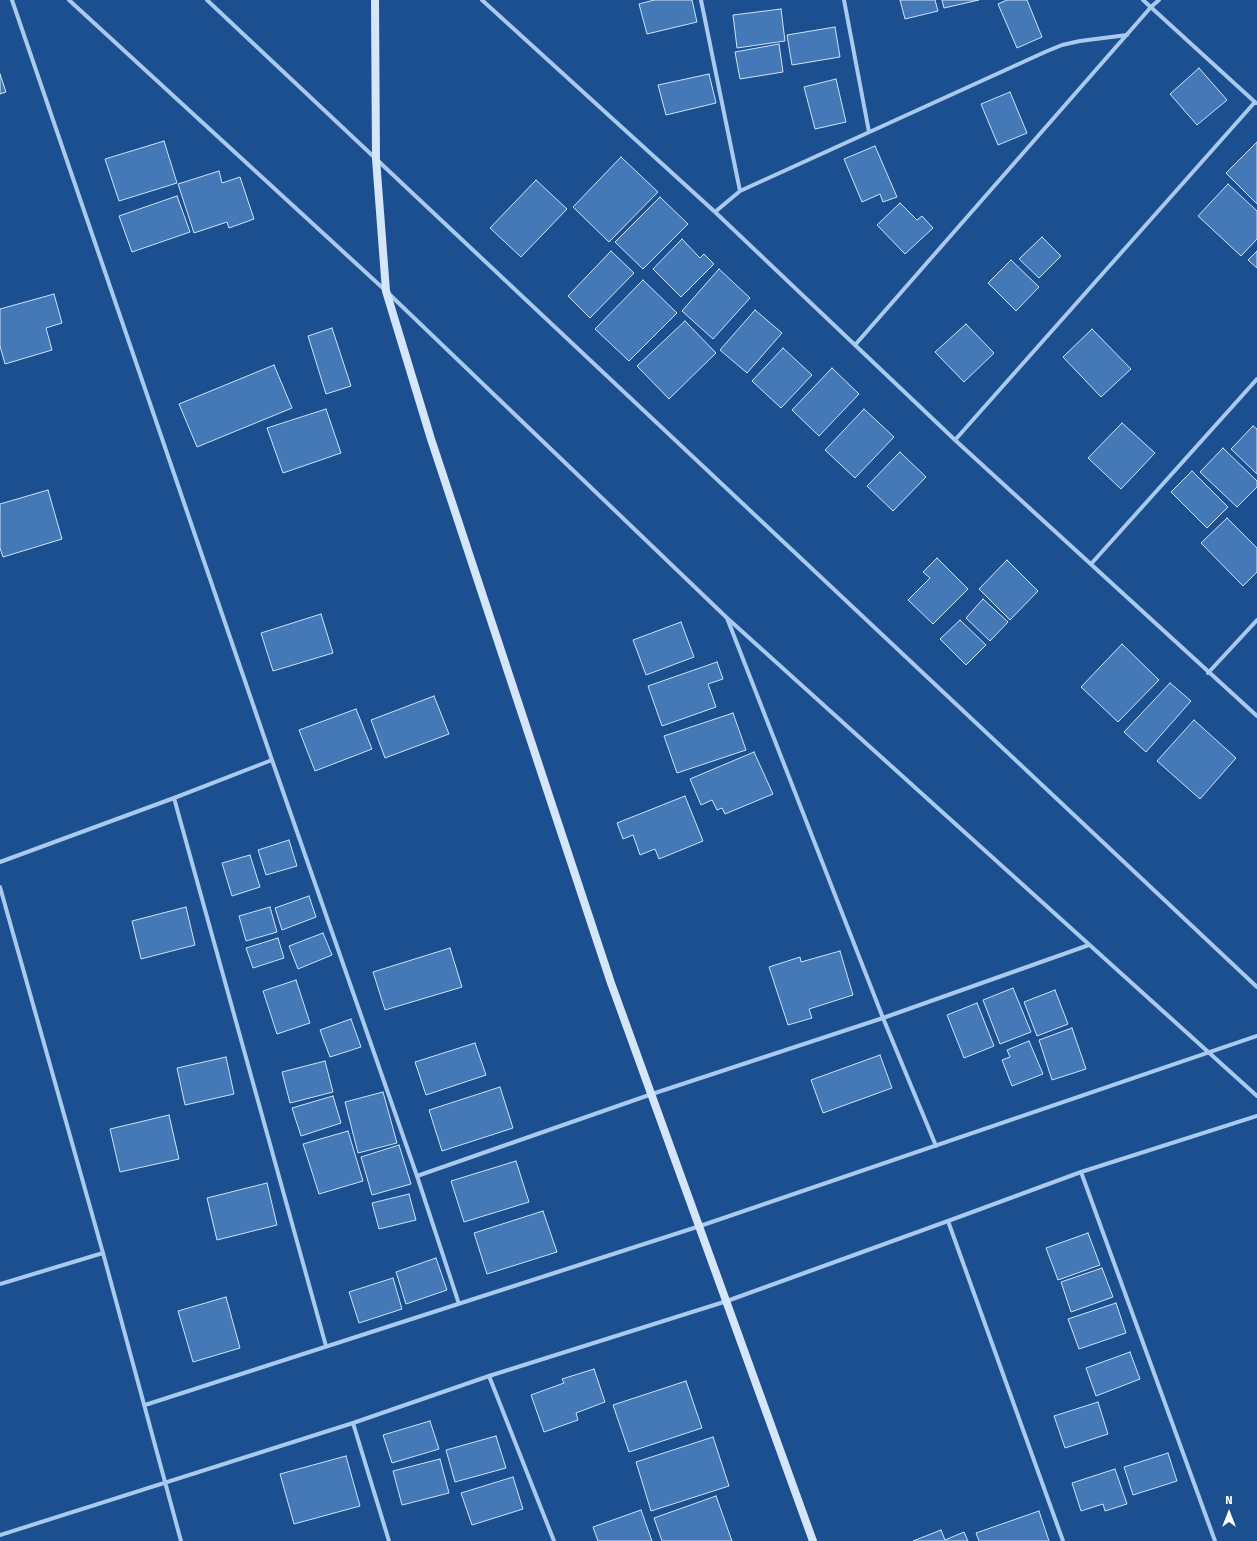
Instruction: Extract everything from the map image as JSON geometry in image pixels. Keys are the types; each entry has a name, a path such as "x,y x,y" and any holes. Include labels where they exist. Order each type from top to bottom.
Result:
{"main road":[{"path":"375,0 376,159 386,291 431,439 611,983 813,1541"}],"street":[{"path":"12,0 272,760 417,1176 459,1304"},
{"path":"69,0 386,291 726,617 1257,1096"},
{"path":"207,0 1257,987"},
{"path":"482,0 715,212 955,440 1208,673 1257,716"},
{"path":"701,0 740,191"},
{"path":"844,0 869,132"},
{"path":"955,440 1256,103 1143,0"},
{"path":"855,345 1151,7 1159,0"},
{"path":"715,212 740,191 1062,45 1127,35"},
{"path":"1091,564 1257,379"},
{"path":"726,617 883,1018 936,1146"},
{"path":"1208,673 1257,620"},
{"path":"0,862 272,760"},
{"path":"174,798 326,1346"},
{"path":"0,887 103,1253 181,1541"},
{"path":"417,1176 652,1094 883,1018 1089,945"},
{"path":"145,1405 700,1226 1257,1036"},
{"path":"0,1535 353,1423 489,1376 727,1301 1081,1172 1257,1116"},
{"path":"1081,1172 1215,1541"},
{"path":"948,1221 1063,1541"},
{"path":"0,1284 103,1253"},
{"path":"489,1376 554,1541"},
{"path":"353,1423 389,1541"}],"building":[{"path":"654,0 692,0 697,22 647,34 639,4"},
{"path":"900,0 935,0 938,11 905,19"},
{"path":"942,0 979,0 944,8"},
{"path":"1007,0 1027,0 1042,37 1017,48 998,4"},
{"path":"781,9 785,41 737,48 733,15"},
{"path":"835,27 840,57 792,65 787,35"},
{"path":"779,44 783,72 740,79 735,52"},
{"path":"1199,68 1227,100 1197,125 1170,94"},
{"path":"0,74 6,92 0,94"},
{"path":"709,74 716,103 666,115 658,85"},
{"path":"836,79 846,122 815,129 804,87"},
{"path":"1010,92 1027,133 998,145 981,104"},
{"path":"164,141 177,183 119,201 105,159"},
{"path":"1257,142 1257,204 1226,173"},
{"path":"875,146 897,197 883,202 880,194 862,202 844,159"},
{"path":"621,157 658,192 609,242 573,207"},
{"path":"219,171 222,183 240,177 254,219 229,228 227,222 194,233 178,184"},
{"path":"536,180 567,209 521,257 490,228"},
{"path":"1228,184 1257,211 1257,239 1241,256 1198,216"},
{"path":"177,196 190,232 132,252 119,216"},
{"path":"660,197 688,224 643,269 615,242"},
{"path":"900,203 917,220 922,216 933,228 905,254 877,225"},
{"path":"1042,237 1061,256 1039,278 1019,259"},
{"path":"682,239 700,258 704,254 714,264 681,297 653,269"},
{"path":"611,251 634,273 590,318 568,296"},
{"path":"1257,251 1257,268 1248,260"},
{"path":"1011,260 1039,287 1016,311 988,283"},
{"path":"719,269 750,298 713,339 682,311"},
{"path":"643,280 677,313 629,361 595,329"},
{"path":"54,294 62,323 46,328 52,350 5,364 0,346 0,309"},
{"path":"755,310 782,333 747,373 720,350"},
{"path":"685,321 716,353 669,399 637,366"},
{"path":"966,324 994,353 964,382 935,352"},
{"path":"332,328 351,386 326,394 308,336"},
{"path":"1092,329 1131,369 1101,397 1063,357"},
{"path":"783,348 812,375 781,408 752,381"},
{"path":"274,365 292,408 197,447 179,404"},
{"path":"832,368 859,394 819,436 792,410"},
{"path":"326,409 341,453 283,473 267,428"},
{"path":"864,409 894,437 855,478 825,450"},
{"path":"1122,423 1155,453 1121,489 1088,458"},
{"path":"1253,426 1257,429 1257,474 1231,449"},
{"path":"1223,448 1257,481 1257,487 1237,507 1200,472"},
{"path":"900,452 926,477 893,511 867,486"},
{"path":"1192,471 1228,507 1207,528 1171,492"},
{"path":"48,490 62,539 3,557 0,548 0,504"},
{"path":"1227,518 1257,548 1257,572 1243,586 1201,543"},
{"path":"937,558 968,589 933,624 908,600 930,578 923,572"},
{"path":"1007,560 1038,591 1010,620 979,589"},
{"path":"983,599 1008,622 990,641 966,618"},
{"path":"321,614 333,653 273,671 261,633"},
{"path":"960,620 986,645 966,665 940,639"},
{"path":"681,622 694,657 646,675 633,640"},
{"path":"1122,644 1159,680 1118,722 1081,687"},
{"path":"717,662 723,679 708,684 716,707 662,726 648,686"},
{"path":"1170,683 1191,701 1146,752 1124,732"},
{"path":"434,696 449,734 385,758 371,720"},
{"path":"356,709 372,749 315,771 299,730"},
{"path":"733,713 746,750 677,773 664,736"},
{"path":"1194,720 1236,758 1200,799 1157,761"},
{"path":"754,752 773,794 725,814 722,808 717,810 712,800 701,805 690,779"},
{"path":"685,796 703,841 659,859 655,849 640,855 633,835 623,839 617,823"},
{"path":"289,840 297,866 266,875 258,850"},
{"path":"250,855 260,887 232,896 222,863"},
{"path":"309,896 316,917 282,930 275,908"},
{"path":"186,907 195,945 141,959 132,921"},
{"path":"270,907 277,932 246,941 239,916"},
{"path":"323,933 332,955 298,969 289,946"},
{"path":"278,938 284,958 253,968 246,948"},
{"path":"450,948 462,987 385,1010 373,972"},
{"path":"840,951 853,995 809,1009 812,1018 788,1025 769,967 800,957 801,962"},
{"path":"296,980 310,1023 277,1034 263,991"},
{"path":"1013,988 1031,1032 1000,1044 983,1000"},
{"path":"1055,990 1068,1024 1037,1036 1024,1002"},
{"path":"977,1003 994,1046 964,1058 947,1015"},
{"path":"351,1019 361,1047 330,1057 320,1030"},
{"path":"1072,1028 1086,1069 1052,1080 1039,1040"},
{"path":"1029,1041 1043,1074 1012,1086 1002,1060 1010,1057 1007,1050"},
{"path":"475,1043 486,1075 426,1095 415,1062"},
{"path":"880,1055 892,1088 823,1113 811,1080"},
{"path":"226,1057 234,1094 185,1105 177,1068"},
{"path":"325,1061 333,1092 290,1103 282,1072"},
{"path":"500,1087 513,1128 442,1151 429,1110"},
{"path":"383,1092 397,1143 358,1153 345,1102"},
{"path":"333,1096 341,1123 301,1136 292,1108"},
{"path":"169,1115 179,1159 120,1172 110,1129"},
{"path":"348,1131 363,1181 319,1194 303,1144"},
{"path":"399,1145 411,1184 372,1195 361,1157"},
{"path":"516,1161 529,1202 464,1222 451,1181"},
{"path":"267,1183 277,1225 217,1240 207,1198"},
{"path":"409,1194 416,1220 379,1229 372,1203"},
{"path":"543,1211 557,1252 487,1274 474,1233"},
{"path":"1088,1233 1100,1265 1058,1280 1046,1248"},
{"path":"436,1258 447,1290 406,1304 396,1272"},
{"path":"1102,1268 1113,1297 1071,1312 1061,1282"},
{"path":"393,1278 402,1309 359,1323 349,1292"},
{"path":"226,1297 240,1348 193,1362 178,1311"},
{"path":"1116,1303 1126,1333 1079,1349 1068,1319"},
{"path":"1130,1352 1140,1379 1096,1396 1086,1368"},
{"path":"594,1369 605,1402 576,1413 578,1420 544,1432 531,1395 564,1383 562,1379"},
{"path":"686,1381 702,1428 629,1452 613,1405"},
{"path":"1098,1402 1108,1434 1065,1448 1054,1416"},
{"path":"430,1421 439,1449 392,1463 383,1435"},
{"path":"496,1436 506,1468 455,1482 446,1450"},
{"path":"713,1437 729,1486 651,1511 636,1462"},
{"path":"1168,1453 1177,1481 1133,1495 1124,1467"},
{"path":"346,1456 360,1506 294,1524 280,1474"},
{"path":"440,1459 449,1493 402,1505 393,1471"},
{"path":"1115,1469 1127,1504 1105,1511 1103,1504 1081,1511 1072,1483"},
{"path":"513,1477 523,1509 472,1525 461,1493"},
{"path":"716,1496 732,1541 662,1541 654,1518"},
{"path":"641,1510 652,1541 598,1541 593,1527"},
{"path":"1039,1511 1049,1541 979,1541 976,1533"},
{"path":"941,1530 945,1540 964,1532 968,1541 913,1541"}]}
